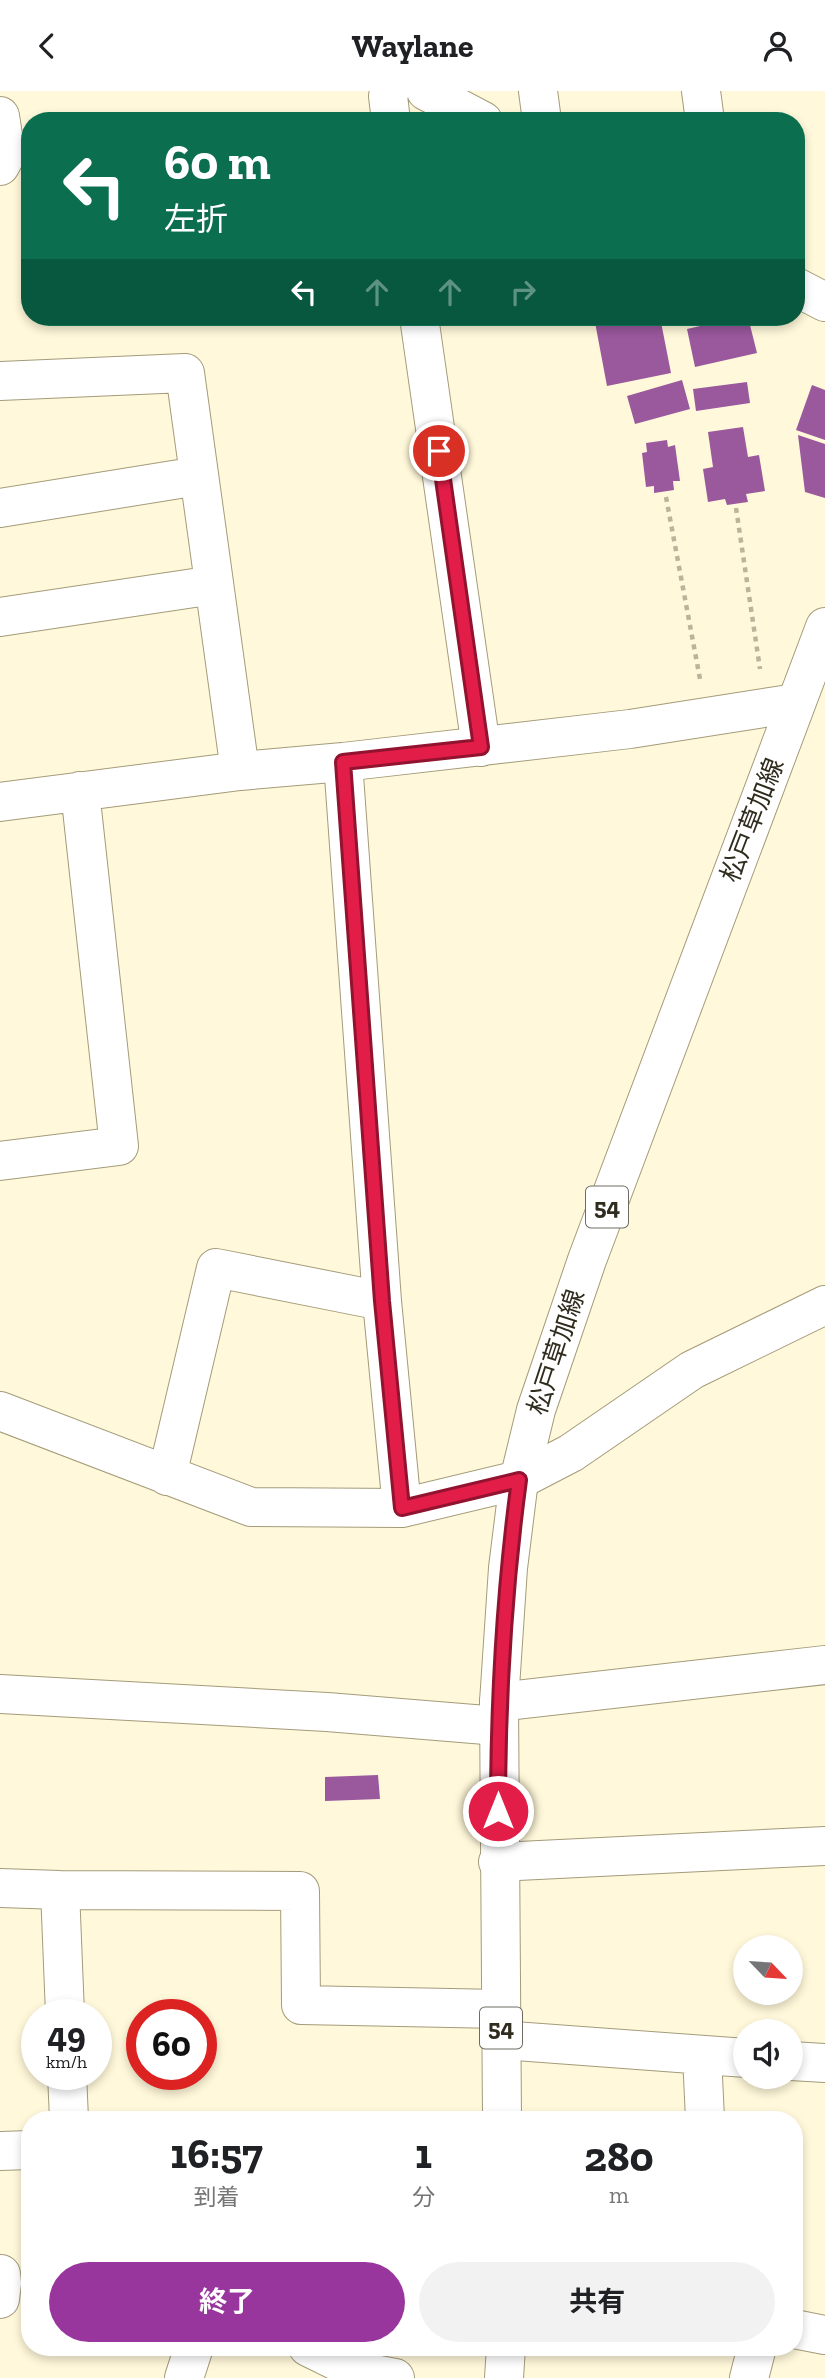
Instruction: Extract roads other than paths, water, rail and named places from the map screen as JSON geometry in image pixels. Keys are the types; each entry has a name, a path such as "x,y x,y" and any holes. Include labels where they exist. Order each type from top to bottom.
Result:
{"street":[{"path":"390,91 390,112"},
{"path":"426,91 466,112"},
{"path":"538,91 541,112"},
{"path":"701,91 704,112"},
{"path":"0,116 6,155 0,166"},
{"path":"805,292 825,302"},
{"path":"420,326 481,747"},
{"path":"0,381 185,373 240,771"},
{"path":"0,508 198,477"},
{"path":"0,618 214,585"},
{"name":"松戸草加線","path":"502,2111 499,1714 508,1568 519,1480 536,1410 587,1260 825,627"},
{"path":"0,802 240,771 481,747 707,717 799,692"},
{"path":"343,762 382,1301 402,1508"},
{"path":"0,1161 119,1146 80,791"},
{"path":"167,1476 216,1268 382,1301"},
{"path":"0,1411 251,1507 402,1508 519,1480 571,1453 692,1370 825,1305"},
{"path":"0,1694 327,1712 499,1714 825,1665"},
{"path":"498,1862 825,1846"},
{"path":"0,1888 60,1891 300,1891 301,2005 501,2024 702,2056 733,2058"},
{"path":"60,1891 64,1999"},
{"path":"702,2056 705,2111"},
{"path":"803,2062 825,2063"},
{"path":"68,2090 69,2111"},
{"path":"0,2151 21,2150"},
{"path":"0,2299 1,2274"},
{"path":"803,2331 825,2335"},
{"path":"184,2378 191,2356"},
{"path":"327,2356 358,2371 395,2378"},
{"path":"504,2378 505,2356"},
{"path":"749,2378 755,2356"}]}
